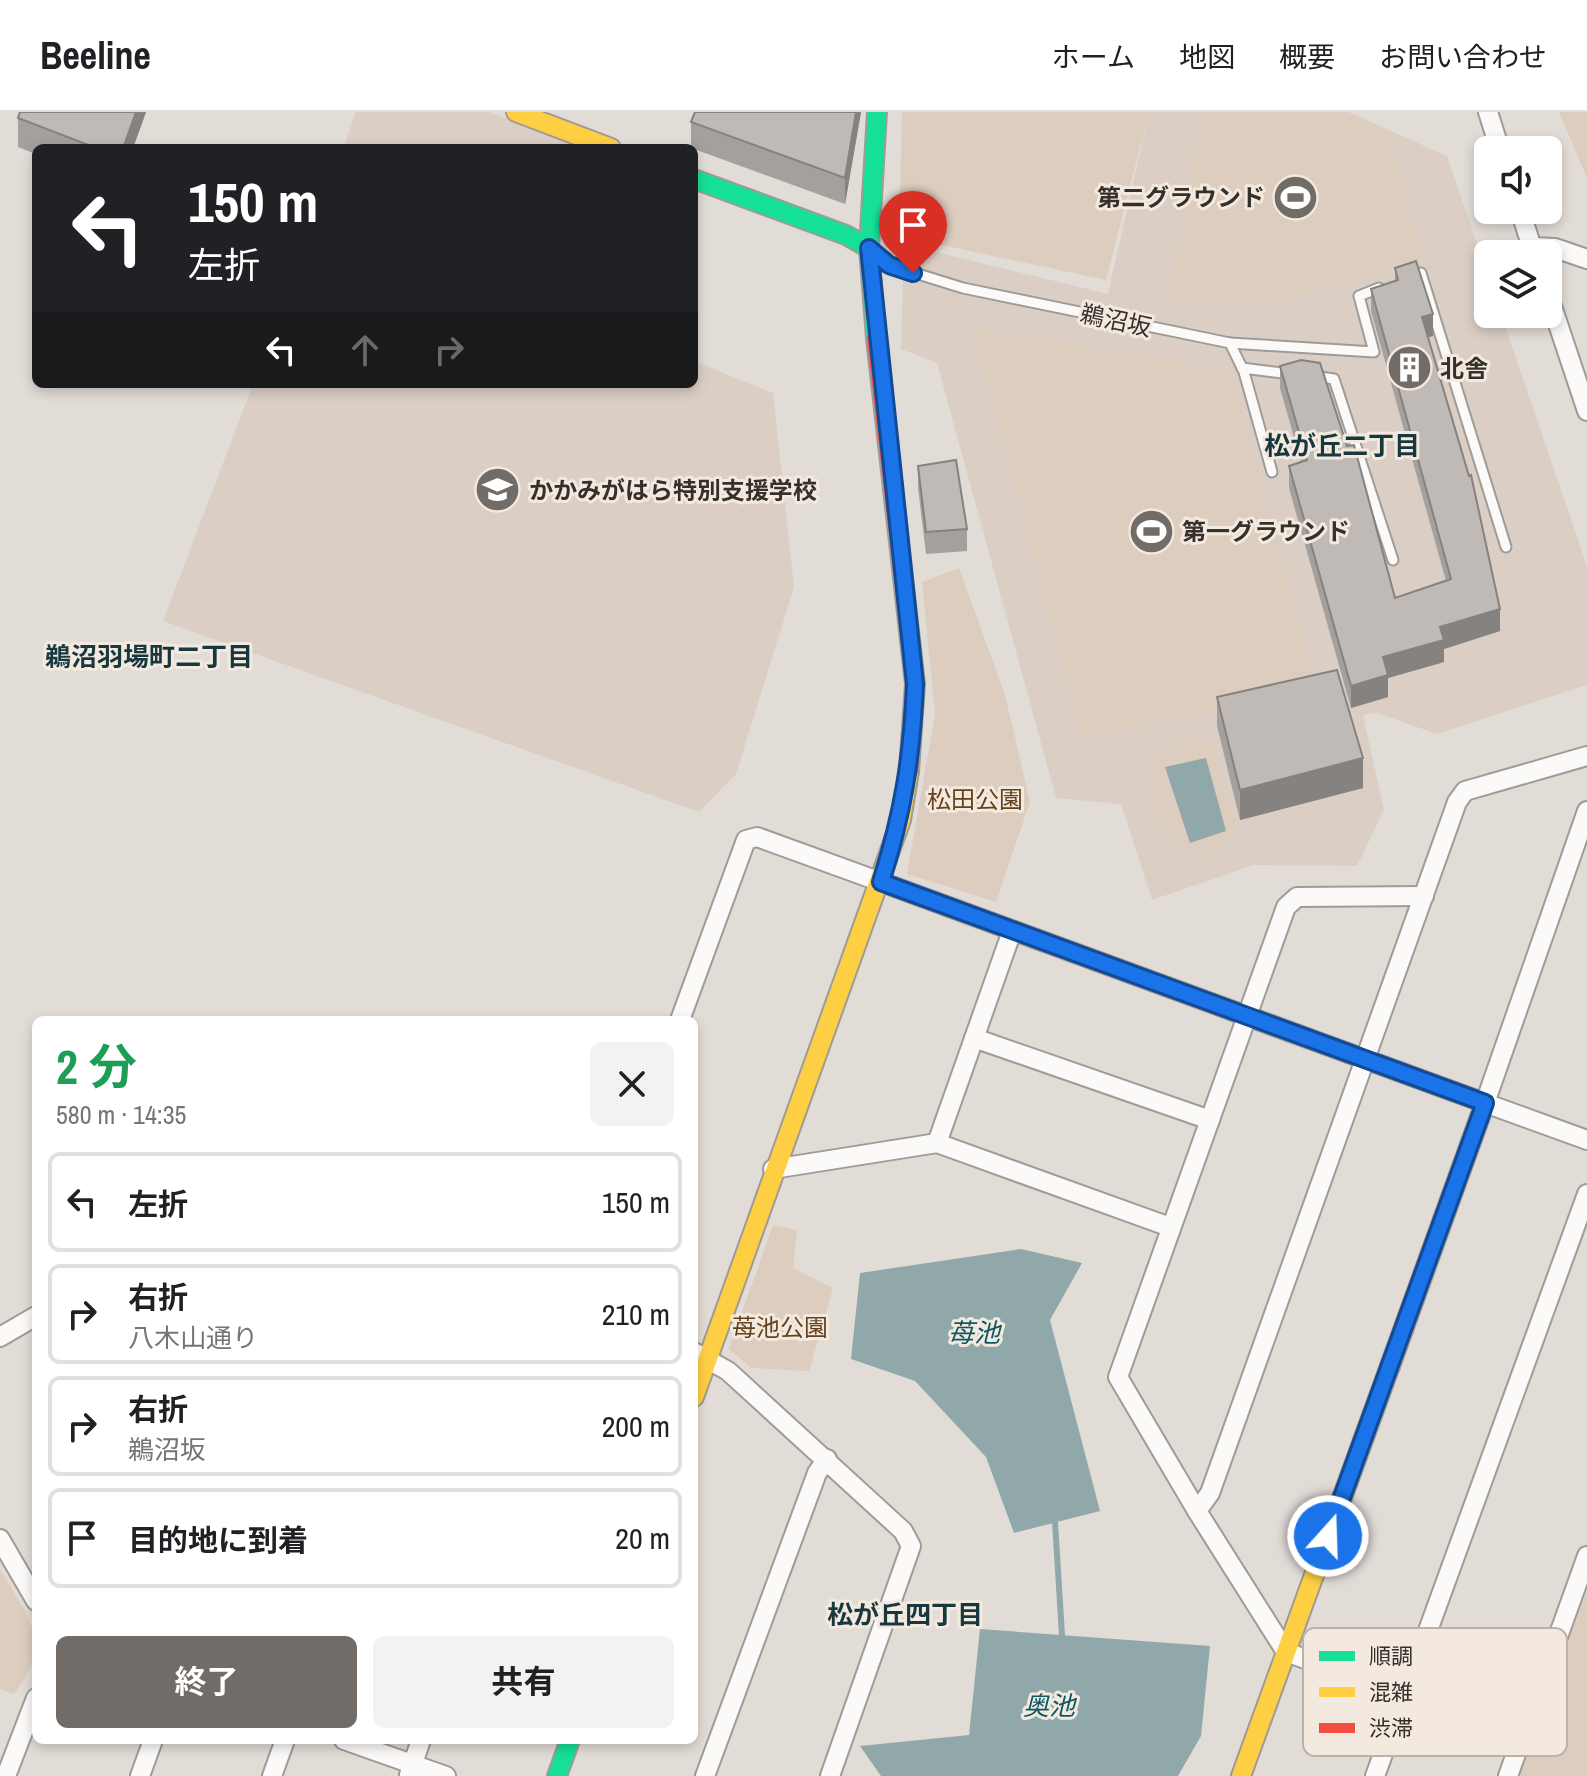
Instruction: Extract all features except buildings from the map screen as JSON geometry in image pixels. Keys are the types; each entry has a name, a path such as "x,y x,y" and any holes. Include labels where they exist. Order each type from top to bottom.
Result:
{"street":[{"path":"516,112 600,144"},
{"path":"830,1776 911,1546 903,1531 827,1459 701,1355 881,882 901,820 912,756 915,684 869,248 877,112"},
{"path":"1488,112 1496,136"},
{"path":"698,180 846,235 869,248"},
{"path":"1562,250 1587,259"},
{"path":"1559,328 1587,411"},
{"path":"1197,1511 1210,1493 1457,802 1465,791 1587,756"},
{"path":"1241,1776 1485,1103 1587,811"},
{"path":"681,1016 746,840 757,837 1587,1140"},
{"path":"1303,1658 1286,1652 1197,1511 1118,1377 1286,907 1297,897 1424,896"},
{"path":"937,1143 1012,931"},
{"path":"974,1038 1210,1120"},
{"path":"773,1169 937,1143 1170,1227"},
{"path":"1428,1628 1587,1194"},
{"path":"0,1337 32,1318"},
{"path":"705,1776 817,1473 827,1459"},
{"path":"0,1539 32,1594"},
{"path":"1561,1628 1587,1556"},
{"path":"6,1776 7,1752 32,1705"},
{"path":"140,1776 152,1744"},
{"path":"272,1776 284,1744"},
{"path":"353,1744 411,1770 446,1776"},
{"path":"411,1770 420,1744"},
{"path":"557,1776 569,1744"},
{"path":"1375,1776 1382,1756"},
{"path":"1508,1776 1515,1756"}],"lane":[{"name":"鵜沼坂","path":"869,248 889,265 963,288 1230,343 1374,352 1359,296 1421,273 1506,547"},
{"path":"1230,343 1242,368 1272,472"},
{"path":"1242,368 1334,379 1393,560"}],"shaded area":[{"path":"356,112 489,112 570,144 344,144"},
{"path":"1149,112 1349,112 1447,156 1476,240 1474,328 1506,328 1587,566 1587,685 1437,734 1377,713 1363,715 1384,810 1357,866 1254,865 1152,900 1121,804 1056,798 937,363 901,349 904,244 1108,294"},
{"name":"かかみがはら特別支援学校","path":"698,363 773,393 794,587 736,774 699,812 163,621 251,388 698,388"}],"green space":[{"path":"902,112 1149,112 1106,280 899,236"},
{"name":"第二グラウンド","path":"1201,112 1344,112 1388,132 1423,263 1257,306 1170,298"},
{"path":"1559,112 1587,112 1587,178"},
{"name":"第一グラウンド","path":"972,327 1232,370 1317,691 1082,736"},
{"name":"松田公園","path":"959,568 1005,695 1030,802 996,902 907,874 935,714 922,582"},
{"path":"1187,739 1201,744 1212,741 1236,828 1231,841 1210,854 1187,846 1167,831 1152,798 1152,781 1159,755"},
{"name":"苺池公園","path":"773,1225 797,1230 793,1268 833,1288 809,1371 751,1368 729,1349"},
{"path":"0,1569 32,1630 32,1662 14,1694 0,1689"},
{"path":"1587,1589 1587,1776 1519,1776 1526,1756 1567,1756 1567,1644"}],"water":[{"path":"1206,758 1226,831 1190,843 1165,767"},
{"name":"苺池","path":"1021,1249 1082,1263 1050,1320 1100,1511 1014,1533 986,1457 915,1381 851,1359 860,1273"},
{"name":"奥池","path":"980,1629 1210,1646 1201,1736 1178,1776 881,1776 860,1746 969,1735"}],"waterway":[{"path":"1055,1522 1062,1635"}],"traffic: fast":[{"path":"876,338 869,248 877,112"},
{"path":"698,180 846,235 869,248"},
{"path":"1348,1053 1485,1103 1390,1366"},
{"path":"557,1776 569,1744"}],"traffic: slow":[{"path":"516,112 600,144"},
{"path":"698,1386 901,820 909,771"},
{"path":"1241,1776 1390,1366"}],"traffic: jam":[{"path":"876,338 915,684 909,771"},
{"path":"881,882 1348,1053"}],"place":[{"name":"第二グラウンド","path":"1296,197"},
{"name":"北舎","path":"1409,368"},
{"name":"かかみがはら特別支援学校","path":"498,490"},
{"name":"第一グラウンド","path":"1151,531"}],"district":[{"name":"松が丘二丁目","path":"1342,445"},
{"name":"鵜沼羽場町二丁目","path":"149,656"},
{"name":"松が丘四丁目","path":"905,1614"}],"route":[{"path":"913,273 889,265 869,248 872,305 915,684 912,756 901,820 881,882 1485,1103 1328,1536"}]}
